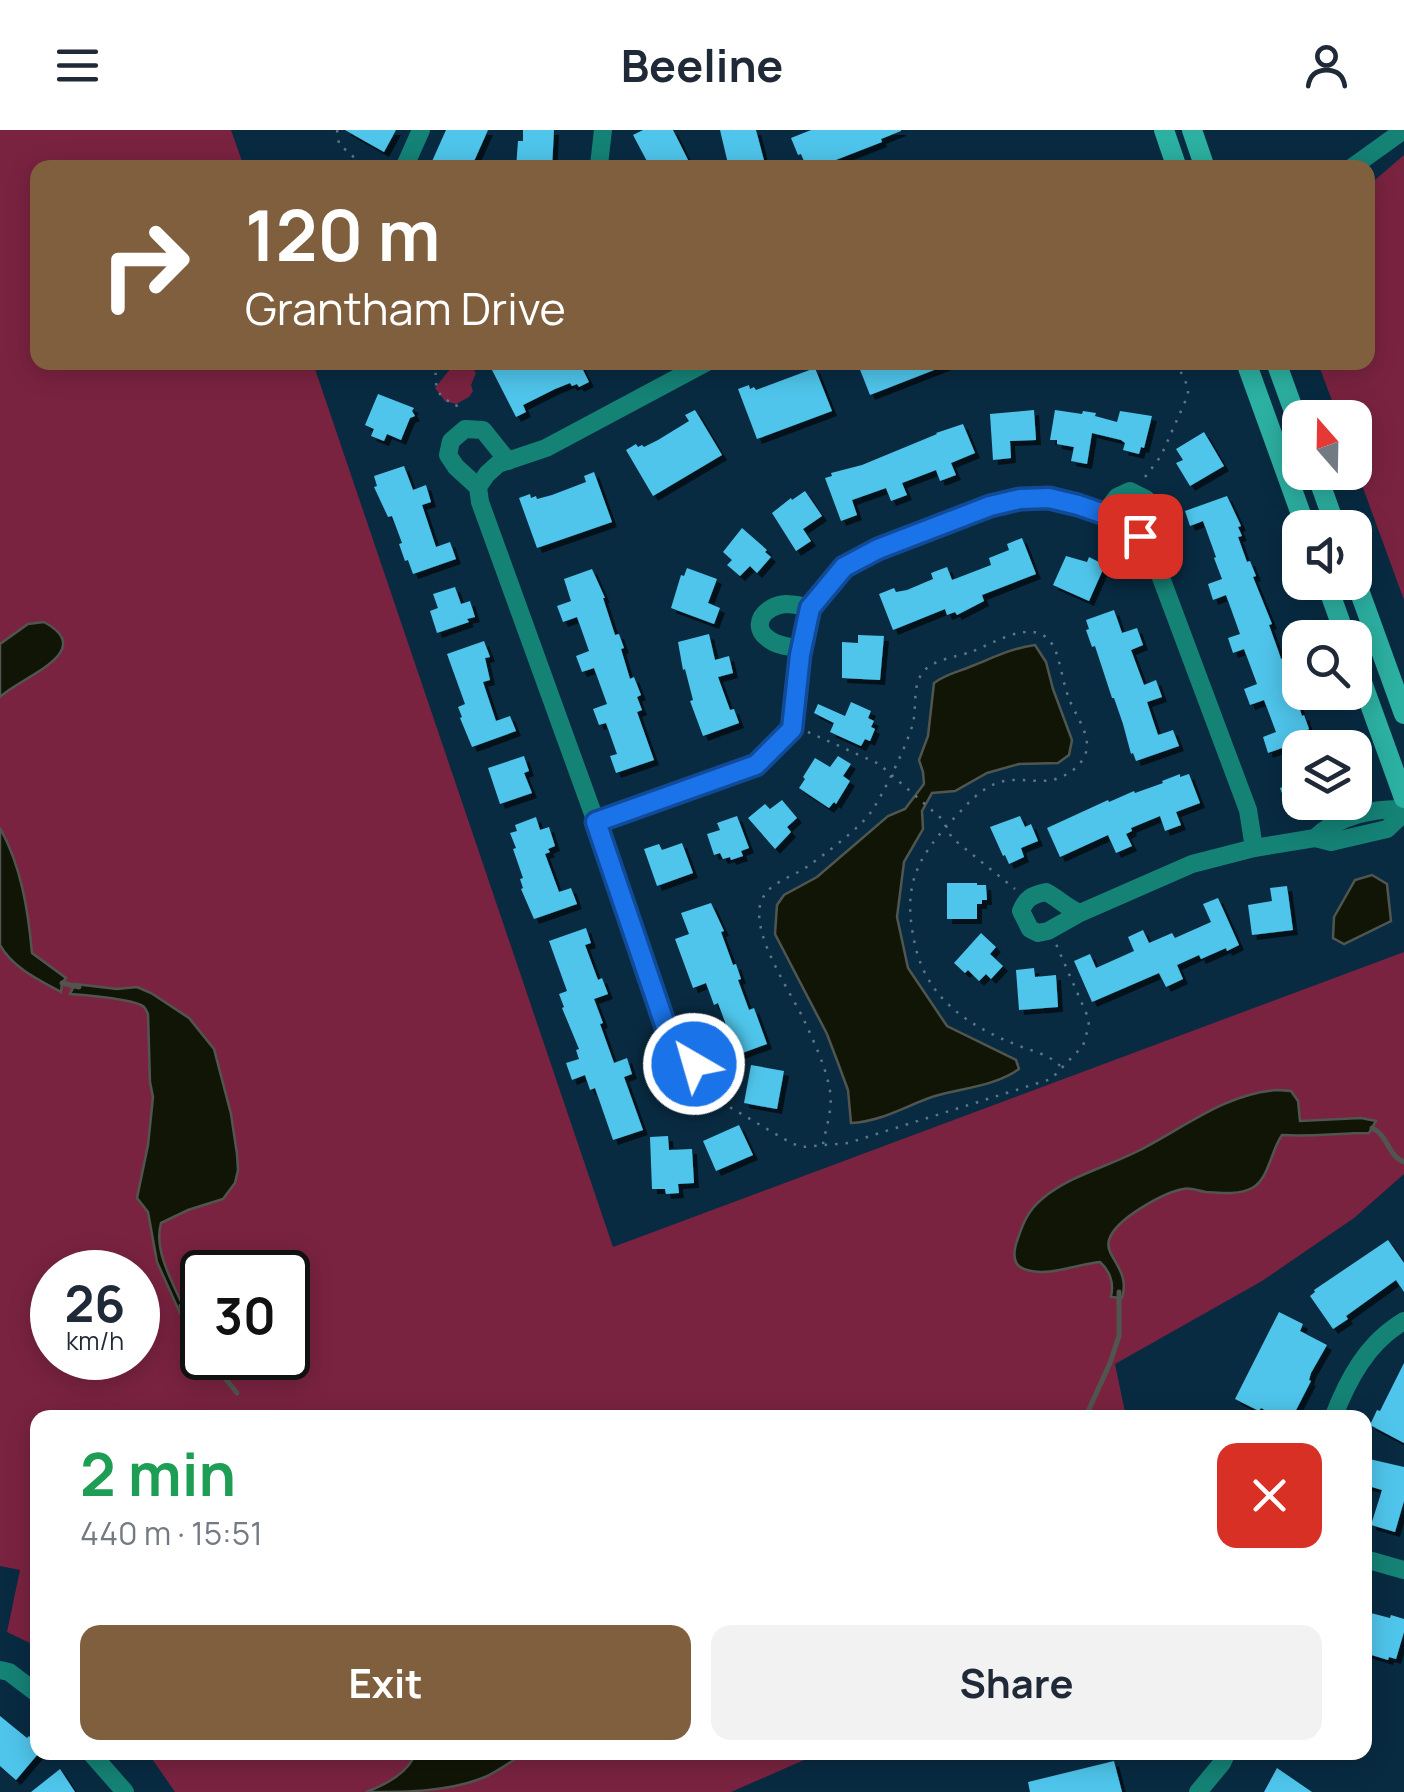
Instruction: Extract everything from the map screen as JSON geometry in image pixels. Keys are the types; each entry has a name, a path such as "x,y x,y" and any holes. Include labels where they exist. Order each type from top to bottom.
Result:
{"main road":[{"path":"1164,130 1174,160"},
{"path":"1192,130 1203,160"},
{"path":"1249,370 1299,510"},
{"path":"1279,370 1290,400"},
{"path":"1362,600 1404,714"},
{"path":"1372,709 1404,798"}],"street":[{"path":"408,160 421,130"},
{"path":"600,160 603,130"},
{"path":"1362,160 1404,130"},
{"path":"478,487 498,464 546,448 693,370"},
{"path":"508,461 483,430 464,429 450,441 448,454 478,487 480,502 676,1057"},
{"path":"1104,514 1117,497 1130,491 1146,498 1148,515 1140,536"},
{"path":"596,822 756,765 792,729 810,608 844,567 878,549 990,506 1049,498 1104,514 1140,536 1154,558 1248,810 1254,848"},
{"path":"801,649 773,643 764,636 760,618 767,609 784,604 810,608"},
{"path":"1315,838 1326,827 1380,808 1404,811"},
{"path":"1080,914 1192,864 1254,848 1315,838 1331,842 1387,829 1404,811"},
{"path":"1336,1410 1347,1382 1372,1346 1404,1321"},
{"path":"1372,1561 1404,1570"},
{"path":"0,1670 30,1688"},
{"path":"97,1760 125,1792"},
{"path":"1198,1792 1224,1760"}],"path":[{"path":"337,130 340,144 357,160"},
{"path":"436,370 435,388 444,401 456,404 460,417"},
{"path":"1144,478 1161,456 1188,395 1180,370"},
{"path":"824,1144 830,1092 804,1020 764,939 761,900 770,888 805,868 872,812 909,736 915,694 924,670 1012,633 1035,631 1055,648 1067,693 1088,743 1082,762 1074,770 1050,780 998,782 977,795 927,848 909,900 912,930 920,964 951,1010 999,1038 1046,1056 1062,1068"},
{"path":"792,729 837,743 880,764 942,819 952,838 1015,889"},
{"path":"719,1102 802,1147 848,1143 1050,1078 1083,1046 1089,1025 1056,944"}],"shaded area":[{"path":"0,130 231,130 242,160 30,160 30,370 315,370 613,1247 1404,952 1404,1174 1354,1218 1262,1281 1115,1364 1125,1410 30,1410 30,1643 7,1632 20,1570 0,1566"},
{"path":"1404,155 1404,600 1364,490 1372,490 1372,400 1332,400 1321,370 1375,370 1375,180"},
{"path":"449,370 476,373 473,391 456,404 445,401 435,388"},
{"path":"44,622 59,633 63,644 60,654 0,697 0,644 28,624"},
{"path":"1035,645 1046,662 1072,740 1069,755 1058,763 1019,764 987,773 955,791 932,793 922,811 923,829 904,862 897,917 908,968 947,1026 1016,1060 1019,1069 989,1083 935,1096 873,1120 851,1123 848,1090 827,1034 775,934 777,905 784,895 817,877 888,816 905,809 924,784 919,760 928,736 934,683 1002,654"},
{"path":"0,828 22,888 32,953 66,978 61,992 19,967 0,945"},
{"path":"1372,875 1387,884 1391,921 1344,944 1333,938 1334,917 1355,880"},
{"path":"75,984 137,987 189,1018 214,1049 231,1114 238,1170 235,1183 223,1199 161,1223 162,1256 180,1300 180,1313 160,1269 160,1250 155,1250 148,1212 137,1198 153,1097 148,1014 139,1004 70,994"},
{"path":"1277,1090 1291,1091 1298,1101 1300,1121 1376,1121 1369,1133 1282,1135 1262,1178 1252,1188 1230,1193 1183,1189 1152,1201 1130,1216 1113,1232 1108,1246 1121,1271 1122,1298 1111,1297 1110,1278 1100,1262 1043,1272 1024,1269 1016,1262 1015,1248 1026,1219 1053,1191 1222,1105"},
{"path":"153,1760 804,1760 731,1792 175,1792"},
{"path":"412,1760 514,1760 485,1777 456,1786 366,1792 402,1772"}],"building":[{"path":"345,130 396,130 384,152"},
{"path":"446,130 488,130 475,160 433,160"},
{"path":"523,130 554,130 552,160 517,160 518,141 523,141"},
{"path":"643,130 673,130 688,160 646,160 633,135"},
{"path":"720,130 756,130 764,160 727,160"},
{"path":"811,130 901,130 836,160 804,160 791,138"},
{"path":"492,370 583,370 589,382 555,389 523,405 526,412 516,417"},
{"path":"816,370 832,411 757,439 738,389 749,385 756,390"},
{"path":"860,370 934,370 870,395"},
{"path":"378,394 414,408 415,416 410,418 401,440 387,434 384,441 371,436 374,429 365,425"},
{"path":"695,410 722,455 653,496 626,450 658,440 689,421 685,415"},
{"path":"1034,410 1036,440 1010,441 1011,458 993,460 990,414"},
{"path":"1055,410 1096,413 1095,416 1117,422 1120,411 1152,416 1139,454 1123,450 1125,443 1121,440 1092,433 1087,464 1071,461 1074,447 1050,440"},
{"path":"963,424 975,453 951,463 956,475 940,481 936,470 902,483 907,495 891,501 886,488 852,500 857,515 841,521 825,478 831,473 862,465"},
{"path":"1204,432 1224,466 1190,486 1176,463 1183,460 1176,449"},
{"path":"404,466 413,490 426,485 431,502 422,505 436,547 450,542 456,559 413,574 408,560 405,561 392,516 388,517 374,487 374,476"},
{"path":"594,472 612,522 537,548 519,498 552,495 586,482 584,476"},
{"path":"805,491 822,516 803,529 811,541 796,551 772,513"},
{"path":"1227,496 1241,526 1238,527 1242,536 1238,537 1256,576 1253,577 1282,659 1282,710 1300,710 1309,729 1282,730 1282,748 1268,753 1263,737 1276,732 1264,700 1250,705 1244,689 1257,684 1244,649 1233,653 1228,638 1240,634 1226,595 1213,600 1208,584 1222,579 1216,557 1203,521 1190,526 1185,511"},
{"path":"742,528 771,557 757,573 750,566 740,576 727,565 732,560 723,552"},
{"path":"1022,538 1036,574 982,595 984,601 957,615 947,615 945,609 893,630 879,594 894,588 896,592 907,590 933,579 931,573 947,567 952,580 991,565 989,558 1009,550 1007,544"},
{"path":"1066,556 1087,562 1089,557 1105,565 1089,601 1053,585"},
{"path":"687,568 717,579 708,603 720,608 714,624 671,608"},
{"path":"592,569 615,635 619,634 624,648 621,649 630,679 634,677 641,695 637,697 642,710 637,712 654,760 616,773 610,756 617,754 606,723 599,725 593,709 607,704 594,668 582,672 576,656 589,651 577,617 563,622 557,606 571,601 564,579"},
{"path":"455,587 461,604 470,601 475,617 437,633 430,611 438,608 433,594"},
{"path":"1114,610 1122,633 1137,628 1143,645 1131,650 1144,685 1156,680 1162,697 1147,702 1158,735 1173,730 1179,746 1136,761 1086,630 1086,620"},
{"path":"709,634 715,660 729,656 733,673 718,677 739,723 703,736 690,701 693,700 678,642"},
{"path":"858,635 884,636 880,680 842,678 842,642 858,643"},
{"path":"484,641 490,657 485,658 490,680 483,682 496,721 510,716 516,731 472,747 458,707 465,704 447,654"},
{"path":"851,702 871,711 868,718 874,721 870,741 865,739 861,746 830,732 834,723 814,713 818,704 845,716"},
{"path":"524,756 529,771 524,773 532,793 500,804 488,768"},
{"path":"838,756 851,764 843,776 850,781 836,804 829,808 799,788 815,758 830,767"},
{"path":"1180,774 1189,774 1200,803 1176,812 1181,825 1165,831 1160,816 1131,828 1126,834 1132,846 1116,853 1108,835 1060,857 1047,828"},
{"path":"782,800 797,818 787,827 791,832 775,849 748,818 765,804 770,809"},
{"path":"737,816 749,848 741,851 743,856 731,860 723,859 720,853 714,855 707,834 720,830 717,823"},
{"path":"1020,816 1025,827 1031,824 1038,841 1021,848 1024,857 1009,864 990,827"},
{"path":"536,817 540,830 549,827 555,846 545,854 559,892 571,888 577,904 534,919 521,889 523,878 510,833 517,831 515,825"},
{"path":"682,843 693,873 657,886 644,849 659,844 662,850"},
{"path":"947,883 986,885 987,900 977,904 977,919 947,919"},
{"path":"1287,886 1293,930 1252,935 1248,905 1272,901 1270,888"},
{"path":"1218,898 1239,945 1177,965 1183,979 1166,987 1159,973 1092,1002 1074,961 1090,954 1096,968 1134,951 1128,937 1143,930 1149,943 1172,933 1175,938 1211,922 1203,904"},
{"path":"711,903 733,965 736,964 749,1010 754,1008 767,1044 737,1055 718,1003 714,1005 706,983 693,988 675,939 689,934 681,913"},
{"path":"586,928 591,943 585,945 598,980 602,978 608,994 594,999 603,1023 600,1024 614,1063 627,1058 632,1074 624,1077 643,1130 613,1140 595,1088 590,1090 585,1075 572,1080 566,1063 579,1059 579,1049 562,1008 559,994 567,991 549,941"},
{"path":"981,933 996,947 990,954 1003,966 991,979 986,974 979,981 954,963"},
{"path":"1034,968 1035,977 1056,975 1058,1007 1019,1010 1016,970"},
{"path":"751,1065 784,1071 777,1109 744,1103"},
{"path":"739,1125 753,1155 716,1171 703,1141"},
{"path":"668,1136 669,1150 692,1149 694,1183 678,1184 679,1193 652,1189 650,1137"},
{"path":"1388,1240 1404,1263 1404,1292 1396,1280 1333,1329 1310,1296"},
{"path":"1279,1312 1303,1324 1300,1331 1327,1345 1296,1410 1257,1410 1235,1399"},
{"path":"1404,1363 1404,1443 1372,1426 1377,1410 1380,1411"},
{"path":"1372,1460 1404,1467 1404,1501 1395,1532 1372,1525 1382,1490 1372,1487"},
{"path":"1372,1613 1404,1619 1396,1659 1372,1655"},
{"path":"0,1716 30,1737 33,1760 16,1780 0,1766"},
{"path":"1114,1761 1122,1792 1030,1792 1028,1782"},
{"path":"1277,1768 1312,1792 1264,1792"},
{"path":"60,1769 75,1792 31,1792"}],"waterway":[{"path":"62,983 79,987"},
{"path":"1372,1128 1404,1162"},
{"path":"1089,1410 1119,1336 1119,1292"},
{"path":"226,1380 237,1393"}],"route":[{"path":"694,1064 676,1057 596,822 756,765 792,729 810,608 844,567 878,549 990,506 1020,499 1049,498 1078,505 1104,514 1140,536"}]}
